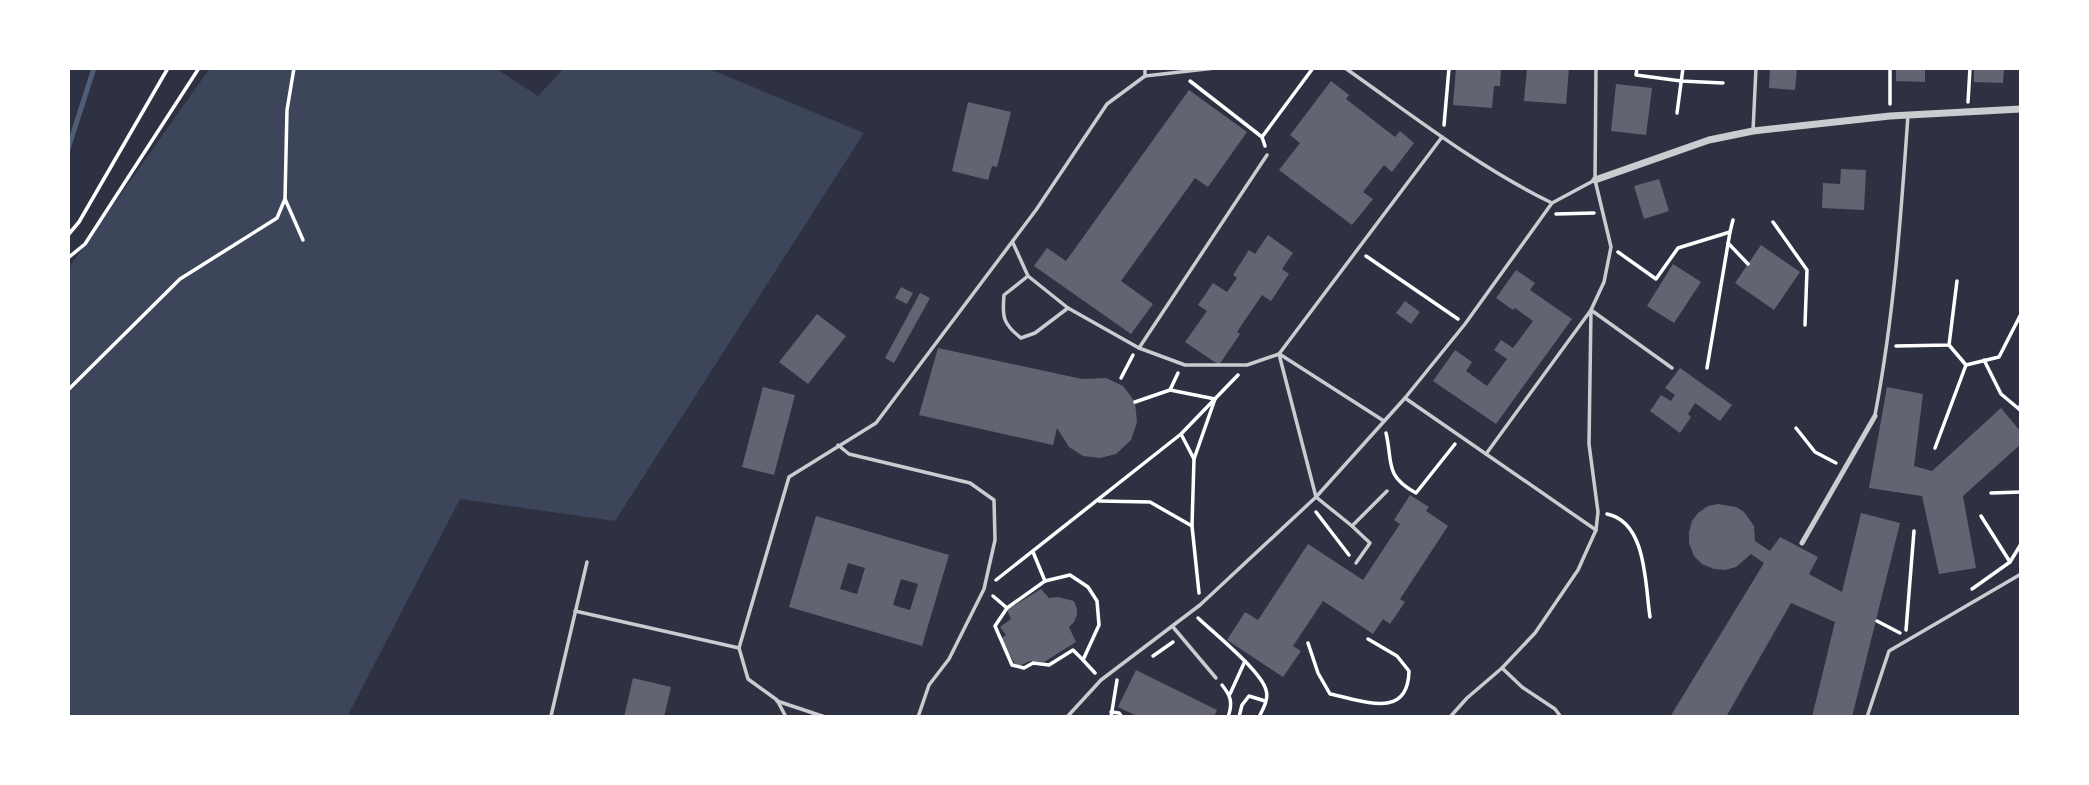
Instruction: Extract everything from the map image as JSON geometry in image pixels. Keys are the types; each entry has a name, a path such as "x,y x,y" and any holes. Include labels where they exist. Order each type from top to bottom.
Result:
{"street":[{"path":"1595,180 1709,140 1753,131 1890,116 2021,109"},
{"path":"1802,543 1875,416"}],"lane":[{"path":"1145,68 1145,76"},
{"path":"825,717 777,700 748,679 739,648 789,477 876,422 1036,210 1107,104 1145,76 1215,68"},
{"path":"1345,68 1443,137 1528,191 1552,203"},
{"path":"1486,454 1591,310 1604,282 1611,247 1595,180 1596,68"},
{"path":"1753,131 1756,68"},
{"path":"1875,416 1897,269 1908,115"},
{"path":"1012,242 1028,276 1068,307 1139,348 1185,365 1247,365 1279,354 1443,137"},
{"path":"1139,348 1267,155"},
{"path":"1067,717 1115,667 1200,605 1316,497 1405,398 1465,324 1552,203 1595,180"},
{"path":"1028,276 1004,295 1002,315 1009,329 1021,338 1035,333 1068,307"},
{"path":"1591,310 1672,368"},
{"path":"1450,717 1535,633 1578,570 1596,530 1598,512 1589,444 1591,310"},
{"path":"1279,354 1384,421"},
{"path":"1279,354 1316,497 1370,543 1356,563"},
{"path":"1405,398 1596,530"},
{"path":"838,445 849,454 970,483 993,500 995,540 984,589 949,659 929,685 918,717"},
{"path":"1352,526 1387,491"},
{"path":"551,716 587,562"},
{"path":"1867,717 1889,651 2021,574"},
{"path":"575,611 739,648"},
{"path":"1173,626 1216,678"},
{"path":"1502,668 1522,687 1555,709 1561,717"},
{"path":"777,700 786,717"}],"path":[{"path":"68,235 79,222 168,68"},
{"path":"68,258 85,244 199,68"},
{"path":"68,390 180,279 276,218 285,199 287,110 294,68"},
{"path":"1262,137 1313,68"},
{"path":"1443,137 1449,68"},
{"path":"1637,68 1636,75 1723,83"},
{"path":"1677,113 1683,68"},
{"path":"1890,68 1890,116"},
{"path":"1968,111 1969,68"},
{"path":"1180,73 1262,137 1267,155"},
{"path":"285,199 303,240"},
{"path":"1544,215 1603,213"},
{"path":"1707,368 1733,220"},
{"path":"1773,222 1807,270 1805,325"},
{"path":"1611,247 1656,279 1678,248 1730,232"},
{"path":"1728,243 1748,264"},
{"path":"1356,249 1465,324"},
{"path":"1957,281 1950,345 1966,365"},
{"path":"1966,365 1999,357 2021,314"},
{"path":"1887,346 1950,345"},
{"path":"1121,378 1133,354"},
{"path":"1984,360 2001,394 2020,408"},
{"path":"1007,608 984,589 1181,434 1247,365"},
{"path":"1935,448 1966,365"},
{"path":"1170,390 1174,383"},
{"path":"1135,402 1170,390 1215,399"},
{"path":"1200,605 1192,526 1194,460 1215,399"},
{"path":"1379,426 1387,434 1388,452 1394,474 1401,485 1416,493 1460,437"},
{"path":"1796,428 1815,452 1845,467"},
{"path":"1181,434 1194,460"},
{"path":"1991,493 2021,492"},
{"path":"1099,501 1150,502 1192,526"},
{"path":"1316,512 1356,563"},
{"path":"1598,512 1626,522 1639,545 1650,617"},
{"path":"1981,516 2010,562"},
{"path":"1877,621 1905,635 1914,531"},
{"path":"1033,552 1045,581"},
{"path":"1083,660 1099,625 1097,601 1088,587 1070,575 1045,581 1007,608 995,626 1012,665 1024,668 1033,663 1049,665 1073,650 1101,680"},
{"path":"1191,612 1245,662 1266,690 1266,701 1259,717"},
{"path":"1308,643 1318,673 1330,694 1382,705 1397,701 1409,686 1409,671 1397,656 1368,639"},
{"path":"1230,694 1245,662"},
{"path":"1115,667 1117,681 1111,715 1119,713 1122,717"},
{"path":"1216,678 1230,694 1232,707 1228,717"},
{"path":"1239,717 1242,705 1249,696 1266,701"}],"shaded area":[{"path":"210,68 495,68 538,96 564,68 707,68 864,133 615,521 460,499 347,717 68,717 68,269"}],"building":[{"path":"1456,68 1501,68 1500,86 1494,86 1492,108 1453,105"},
{"path":"1527,68 1569,68 1566,104 1524,101"},
{"path":"1770,68 1797,68 1795,90 1769,88"},
{"path":"1896,68 1925,68 1925,82 1896,81"},
{"path":"1974,68 2004,68 2003,83 1974,82"},
{"path":"1331,81 1349,95 1346,99 1395,137 1400,131 1414,143 1392,172 1384,165 1363,192 1373,199 1352,225 1279,170 1300,143 1290,135"},
{"path":"1616,84 1652,88 1646,135 1611,131"},
{"path":"1189,90 1247,132 1208,187 1195,178 1121,281 1153,304 1131,334 1034,266 1047,248 1066,261"},
{"path":"968,102 1011,112 997,167 992,166 988,180 952,171"},
{"path":"1841,169 1866,170 1864,210 1822,208 1823,183 1840,184"},
{"path":"1659,179 1669,211 1644,219 1634,186"},
{"path":"1268,235 1293,253 1282,269 1289,274 1271,301 1262,295 1219,365 1185,342 1207,311 1198,305 1213,283 1227,292 1237,278 1233,275 1249,250 1255,254"},
{"path":"1761,245 1800,272 1774,310 1735,283"},
{"path":"1673,264 1701,282 1674,323 1647,306"},
{"path":"1516,270 1535,283 1530,290 1572,319 1496,424 1433,381 1455,350 1472,362 1466,371 1487,386 1507,359 1494,350 1501,340 1513,348 1533,321 1496,298"},
{"path":"901,287 913,293 907,304 895,298"},
{"path":"920,293 930,298 894,363 885,358"},
{"path":"1405,301 1420,312 1411,324 1396,313"},
{"path":"817,314 846,336 808,384 779,362"},
{"path":"938,348 1082,379 1106,378 1123,386 1135,402 1137,422 1131,440 1116,454 1100,458 1083,456 1069,447 1057,428 1053,445 919,415"},
{"path":"1680,368 1732,405 1720,421 1695,403 1688,414 1691,417 1680,433 1650,411 1661,395 1671,401 1675,395 1665,388"},
{"path":"763,387 795,395 774,475 742,467"},
{"path":"1887,387 1923,394 1914,466 1932,471 2001,408 2021,432 2021,444 1963,496 1976,568 1939,574 1922,496 1869,488"},
{"path":"1410,495 1429,507 1426,511 1448,526 1400,599 1405,602 1390,624 1383,619 1373,634 1323,601 1293,646 1301,651 1283,677 1227,640 1245,612 1258,620 1308,544 1363,580 1400,524 1394,520"},
{"path":"1718,504 1736,507 1744,512 1754,526 1755,541 1770,551 1780,537 1818,557 1809,574 1842,592 1861,513 1900,523 1852,717 1812,717 1835,622 1791,603 1726,717 1670,717 1764,563 1751,554 1736,567 1714,569 1702,564 1694,556 1689,543 1692,521 1708,506"},
{"path":"816,516 949,555 922,646 789,607","holes":["848,563 865,568 857,594 840,589","901,579 918,584 910,610 893,605"]},
{"path":"1041,589 1049,598 1074,601 1077,615 1069,627 1076,642 1044,662 1030,661 1017,667 1000,639 1006,635 1000,627 1011,619 1007,610"},
{"path":"1136,670 1217,710 1214,717 1139,717 1118,707"},
{"path":"633,678 671,687 664,717 624,717"}],"waterway":[{"path":"68,149 94,68"}]}
